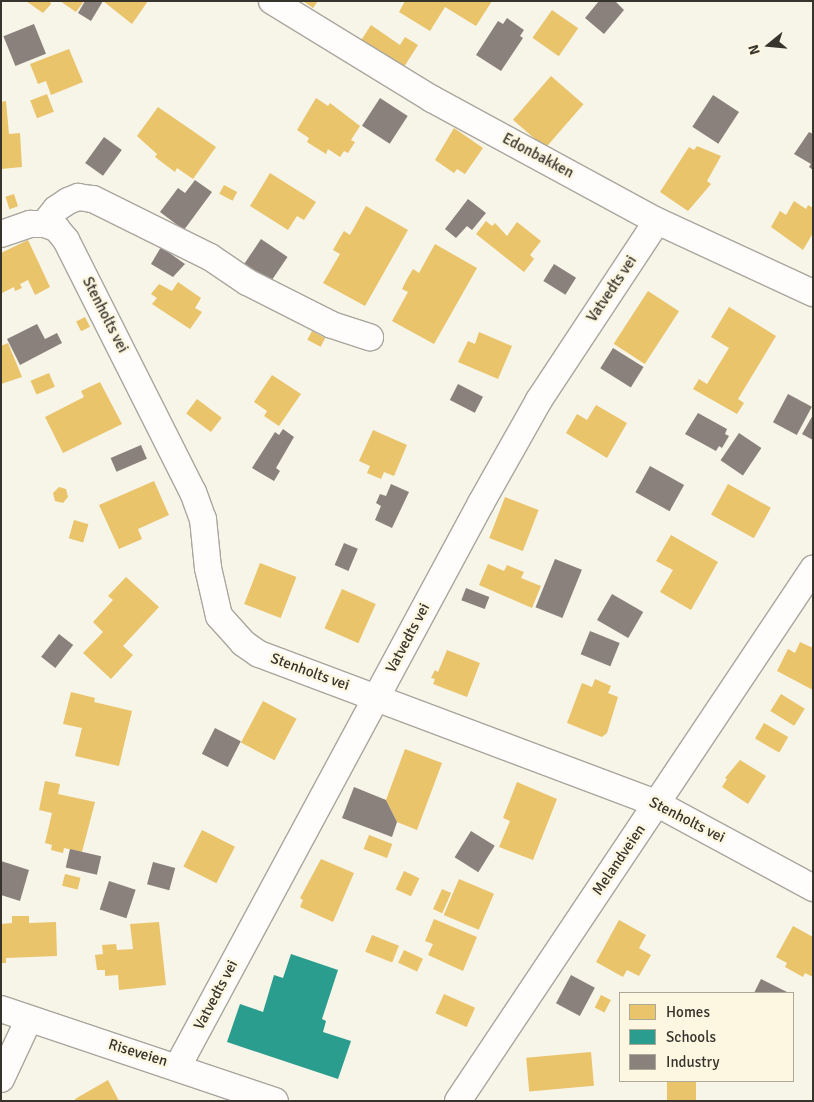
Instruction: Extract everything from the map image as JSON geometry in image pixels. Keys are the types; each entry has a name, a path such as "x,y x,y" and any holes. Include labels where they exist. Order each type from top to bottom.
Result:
{"street":[{"name":"Edonbakken","path":"272,1 432,99 657,221 813,293"},
{"path":"1,234 30,224 44,224 56,209 78,197 93,199 210,257 247,282 332,325 370,337"},
{"name":"Vatvedts vei","path":"178,1066 376,696 539,400 657,221"},
{"name":"Stenholts vei","path":"44,224 56,228 78,262 193,492 203,519 215,602 229,630 259,654 376,696 656,803 813,888"},
{"name":"Melandveien","path":"458,1101 813,569"},
{"name":"Riseveien","path":"1,1009 178,1066 275,1101"},
{"path":"1,1079 29,1019"}],"building: Homes":[{"path":"26,1 50,1 51,4 43,13"},
{"path":"60,1 84,1 76,12"},
{"path":"103,1 148,1 132,24"},
{"path":"303,1 318,1 313,8"},
{"path":"405,1 492,1 476,26 445,7 430,31 399,12"},
{"path":"552,10 578,28 559,56 532,38"},
{"path":"371,25 400,45 405,37 418,45 402,70 360,42"},
{"path":"69,49 83,82 51,95 46,81 38,84 30,64"},
{"path":"551,76 583,104 545,148 513,120"},
{"path":"47,94 54,112 37,118 30,100"},
{"path":"316,98 328,106 330,103 360,126 351,140 355,142 348,153 344,151 340,157 328,149 326,154 307,142 309,138 297,130"},
{"path":"6,101 9,134 20,133 22,167 1,169 1,102"},
{"path":"158,107 216,147 193,179 177,168 175,172 155,157 157,154 137,136"},
{"path":"454,128 483,148 465,174 457,169 454,173 435,160"},
{"path":"697,146 721,156 707,181 711,184 688,211 660,192 689,147 694,150"},
{"path":"270,173 316,202 304,220 297,216 288,230 250,206"},
{"path":"224,185 237,192 233,201 219,194"},
{"path":"14,194 18,206 9,209 5,197"},
{"path":"794,201 806,209 808,205 813,208 813,233 803,250 771,227 780,211 786,215"},
{"path":"366,206 408,230 365,306 323,283 340,254 333,250 338,241 344,231 350,235"},
{"path":"486,221 492,226 495,223 507,236 517,222 541,241 530,255 534,259 524,272 476,234"},
{"path":"28,240 50,287 35,295 28,280 20,284 22,288 15,291 14,287 2,293 1,253"},
{"path":"435,244 477,268 434,344 392,321 408,292 402,289 407,279 413,269 419,273"},
{"path":"178,282 201,298 195,308 202,312 190,329 152,304 157,298 151,294 159,284 172,291"},
{"path":"648,291 679,311 645,364 614,344"},
{"path":"729,307 776,336 738,399 744,403 737,414 693,389 699,379 707,384 729,348 711,337"},
{"path":"85,317 90,327 81,331 76,322"},
{"path":"312,331 325,338 321,347 307,340"},
{"path":"479,332 512,346 498,379 458,362 468,341 475,344"},
{"path":"8,343 22,377 1,384 1,346"},
{"path":"49,373 55,387 36,395 31,381"},
{"path":"272,375 301,394 279,426 264,416 267,411 254,402"},
{"path":"100,382 122,424 63,453 45,417 84,397 81,391"},
{"path":"197,399 222,418 211,432 186,413"},
{"path":"596,405 627,423 607,458 566,433 577,414 587,420"},
{"path":"373,430 407,445 394,476 384,472 381,479 367,473 370,466 359,461"},
{"path":"154,481 169,515 138,529 142,539 119,549 99,505"},
{"path":"728,484 771,508 754,538 711,515"},
{"path":"59,487 66,489 68,497 63,503 55,501 53,493"},
{"path":"505,497 539,510 523,551 489,538"},
{"path":"74,520 88,524 83,542 69,538"},
{"path":"671,535 718,562 691,610 660,592 673,570 656,561"},
{"path":"260,563 296,577 281,618 244,604"},
{"path":"488,564 504,571 507,565 524,572 521,578 541,586 532,608 479,585"},
{"path":"126,577 159,607 123,646 133,655 111,679 83,653 103,632 93,622 113,600 108,596"},
{"path":"342,589 376,604 358,643 325,628"},
{"path":"800,642 813,648 813,690 777,671 788,649 795,653"},
{"path":"447,650 480,663 467,697 433,684 435,679 431,678 435,670 438,672"},
{"path":"595,679 611,686 608,693 618,697 607,733 602,737 567,723 582,683 592,687"},
{"path":"71,692 95,698 94,702 132,711 119,766 75,756 82,728 63,724"},
{"path":"781,694 805,709 794,726 770,711"},
{"path":"263,701 297,719 274,760 241,742"},
{"path":"764,723 788,737 779,753 755,739"},
{"path":"405,749 442,763 417,830 397,822 386,800"},
{"path":"740,760 766,776 748,804 722,787 727,779 725,778"},
{"path":"45,781 60,784 58,794 95,802 82,852 64,848 63,853 51,850 52,845 45,843 52,813 39,810"},
{"path":"517,782 557,799 533,860 499,847 510,821 503,818"},
{"path":"202,830 235,847 216,883 183,867"},
{"path":"369,835 392,844 387,858 364,849"},
{"path":"321,859 354,873 333,922 300,907 303,900 300,898"},
{"path":"404,871 419,878 411,896 396,889"},
{"path":"65,874 81,878 78,890 62,886"},
{"path":"459,879 494,894 479,930 444,915"},
{"path":"442,889 451,893 442,913 433,909"},
{"path":"12,916 29,916 29,923 56,922 57,956 6,958 6,963 1,963 1,924 12,923"},
{"path":"434,919 477,937 463,971 428,955 433,944 425,941"},
{"path":"619,920 646,935 639,948 651,955 639,976 627,970 623,977 596,962"},
{"path":"159,922 166,985 119,990 118,975 105,976 105,970 97,970 95,955 103,954 102,945 116,944 117,950 133,949 130,924"},
{"path":"793,926 813,937 813,977 805,973 803,977 785,967 787,963 776,957"},
{"path":"372,935 399,946 392,963 365,952"},
{"path":"404,950 423,959 417,972 398,963"},
{"path":"444,994 475,1008 467,1027 435,1013"},
{"path":"601,995 611,1000 604,1012 595,1007"},
{"path":"591,1052 594,1086 529,1092 526,1058"},
{"path":"108,1080 119,1101 76,1101 75,1099"},
{"path":"667,1082 696,1082 696,1100 667,1100"}],"building: Schools":[{"path":"291,954 338,970 322,1019 326,1021 323,1032 351,1041 338,1079 227,1042 240,1004 263,1012 274,975 283,978"}],"building: Industry":[{"path":"85,1 103,1 91,21 78,13"},
{"path":"599,1 615,1 624,10 604,34 585,18"},
{"path":"507,18 524,30 520,36 523,38 501,71 476,55 498,21 503,24"},
{"path":"34,24 46,54 15,66 3,36"},
{"path":"713,95 739,112 718,144 692,127"},
{"path":"380,98 408,116 390,144 362,126"},
{"path":"809,132 813,134 813,170 809,167 811,164 794,154"},
{"path":"104,137 122,150 103,176 85,163"},
{"path":"195,180 212,192 184,230 160,212 178,188 185,193"},
{"path":"468,199 486,213 472,230 467,226 456,238 445,229"},
{"path":"261,239 288,257 267,288 240,270"},
{"path":"161,247 185,264 173,277 151,264"},
{"path":"554,264 576,278 565,295 543,281"},
{"path":"37,324 45,339 57,333 62,343 20,365 7,339"},
{"path":"613,348 644,367 631,387 600,368"},
{"path":"458,384 483,397 475,413 450,400"},
{"path":"788,394 812,407 797,435 773,422"},
{"path":"698,413 727,429 725,434 729,436 722,448 719,446 716,451 685,434"},
{"path":"813,415 813,440 802,434"},
{"path":"283,429 294,437 276,468 280,471 274,481 252,468 275,432 279,435"},
{"path":"739,433 761,448 743,475 721,460"},
{"path":"141,445 147,459 116,472 111,458"},
{"path":"650,466 684,485 670,511 635,492"},
{"path":"391,484 409,492 392,528 375,520 381,506 376,503 380,494 386,496"},
{"path":"344,543 358,549 348,571 335,565"},
{"path":"555,559 582,570 562,618 536,607"},
{"path":"466,588 489,597 485,609 461,600"},
{"path":"612,594 643,612 628,638 597,620"},
{"path":"590,631 620,643 610,666 581,654"},
{"path":"59,634 73,645 55,668 41,657"},
{"path":"215,728 241,741 228,767 202,754"},
{"path":"354,787 386,800 397,822 392,837 342,818"},
{"path":"471,831 495,846 478,872 455,857"},
{"path":"70,849 101,856 97,875 66,868"},
{"path":"1,861 29,870 20,901 1,895"},
{"path":"153,862 175,868 169,890 147,884"},
{"path":"109,881 136,890 126,918 100,910"},
{"path":"571,975 595,988 580,1016 556,1003"},
{"path":"761,979 787,992 754,992"}]}
